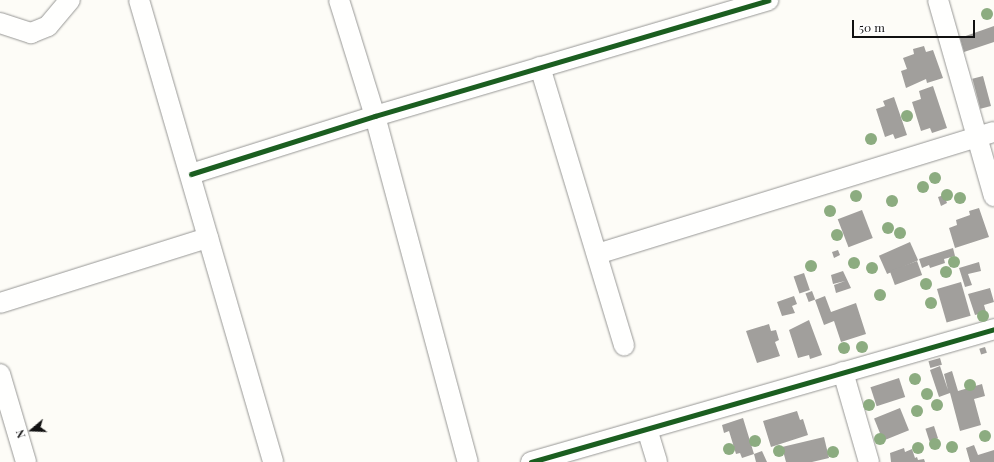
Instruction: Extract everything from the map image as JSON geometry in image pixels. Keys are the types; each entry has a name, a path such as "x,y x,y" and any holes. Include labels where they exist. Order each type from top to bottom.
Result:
{"street":[{"path":"0,23 31,33 48,26 70,0"},
{"path":"139,0 191,174 273,462"},
{"path":"339,0 375,116 468,462"},
{"path":"191,174 375,116 540,67 718,7 768,0"},
{"path":"938,0 986,134 994,196"},
{"path":"540,67 624,346"},
{"path":"597,254 986,134"},
{"path":"0,303 208,238"},
{"path":"531,462 994,329"},
{"path":"843,372 869,462"},
{"path":"0,374 26,462"},
{"path":"648,429 657,462"}],"building":[{"path":"994,26 994,42 964,52 960,38"},
{"path":"924,46 926,52 933,50 943,78 927,83 926,79 906,88 901,71 907,69 903,58 914,54 913,49"},
{"path":"983,76 991,106 980,109 972,79"},
{"path":"933,86 947,128 932,133 930,128 921,131 912,102 921,99 919,91"},
{"path":"894,97 907,135 895,139 893,134 885,137 876,109 885,106 883,101"},
{"path":"944,195 947,203 941,206 938,197"},
{"path":"979,208 989,237 955,248 949,228 957,225 956,220 970,215 969,211"},
{"path":"862,210 873,238 848,247 838,219"},
{"path":"910,242 918,260 887,274 879,256"},
{"path":"953,248 955,256 944,259 945,263 930,268 929,265 922,268 919,259"},
{"path":"838,250 840,255 834,258 832,252"},
{"path":"917,261 922,275 895,285 890,271"},
{"path":"979,262 981,271 968,274 972,285 965,287 959,268"},
{"path":"843,271 851,288 836,293 834,285 845,281 833,284 831,275"},
{"path":"804,273 810,290 799,294 794,277"},
{"path":"961,282 971,316 947,323 937,289"},
{"path":"990,288 994,302 984,305 986,312 975,315 968,294"},
{"path":"812,291 815,299 809,302 805,294"},
{"path":"794,296 797,304 792,306 795,313 782,316 777,302"},
{"path":"825,296 831,312 856,303 866,334 841,342 834,321 824,325 815,300"},
{"path":"809,320 822,355 810,359 809,355 798,358 789,330"},
{"path":"769,324 771,331 776,330 779,340 775,342 780,356 757,363 746,331"},
{"path":"985,347 987,353 981,355 979,349"},
{"path":"940,358 942,365 930,368 928,361"},
{"path":"940,366 948,390 944,374 952,371 958,391 982,384 985,396 974,399 981,425 960,431 950,393 939,397 930,370"},
{"path":"899,378 905,397 877,406 870,387"},
{"path":"900,408 909,430 883,441 874,418"},
{"path":"797,411 800,420 803,419 808,435 771,447 763,421"},
{"path":"743,418 754,454 742,458 740,453 736,454 729,431 724,433 722,425"},
{"path":"934,426 938,438 929,441 925,429"},
{"path":"824,437 829,458 812,462 786,462 782,447"},
{"path":"974,445 978,455 994,450 994,462 970,462 966,448"},
{"path":"904,448 905,452 912,449 915,458 917,457 918,460 924,459 925,462 891,462 890,453"},
{"path":"762,451 767,462 756,462 754,454"}],"cycle path":[{"path":"191,174 375,116 768,0"},
{"path":"531,462 994,329"}]}
